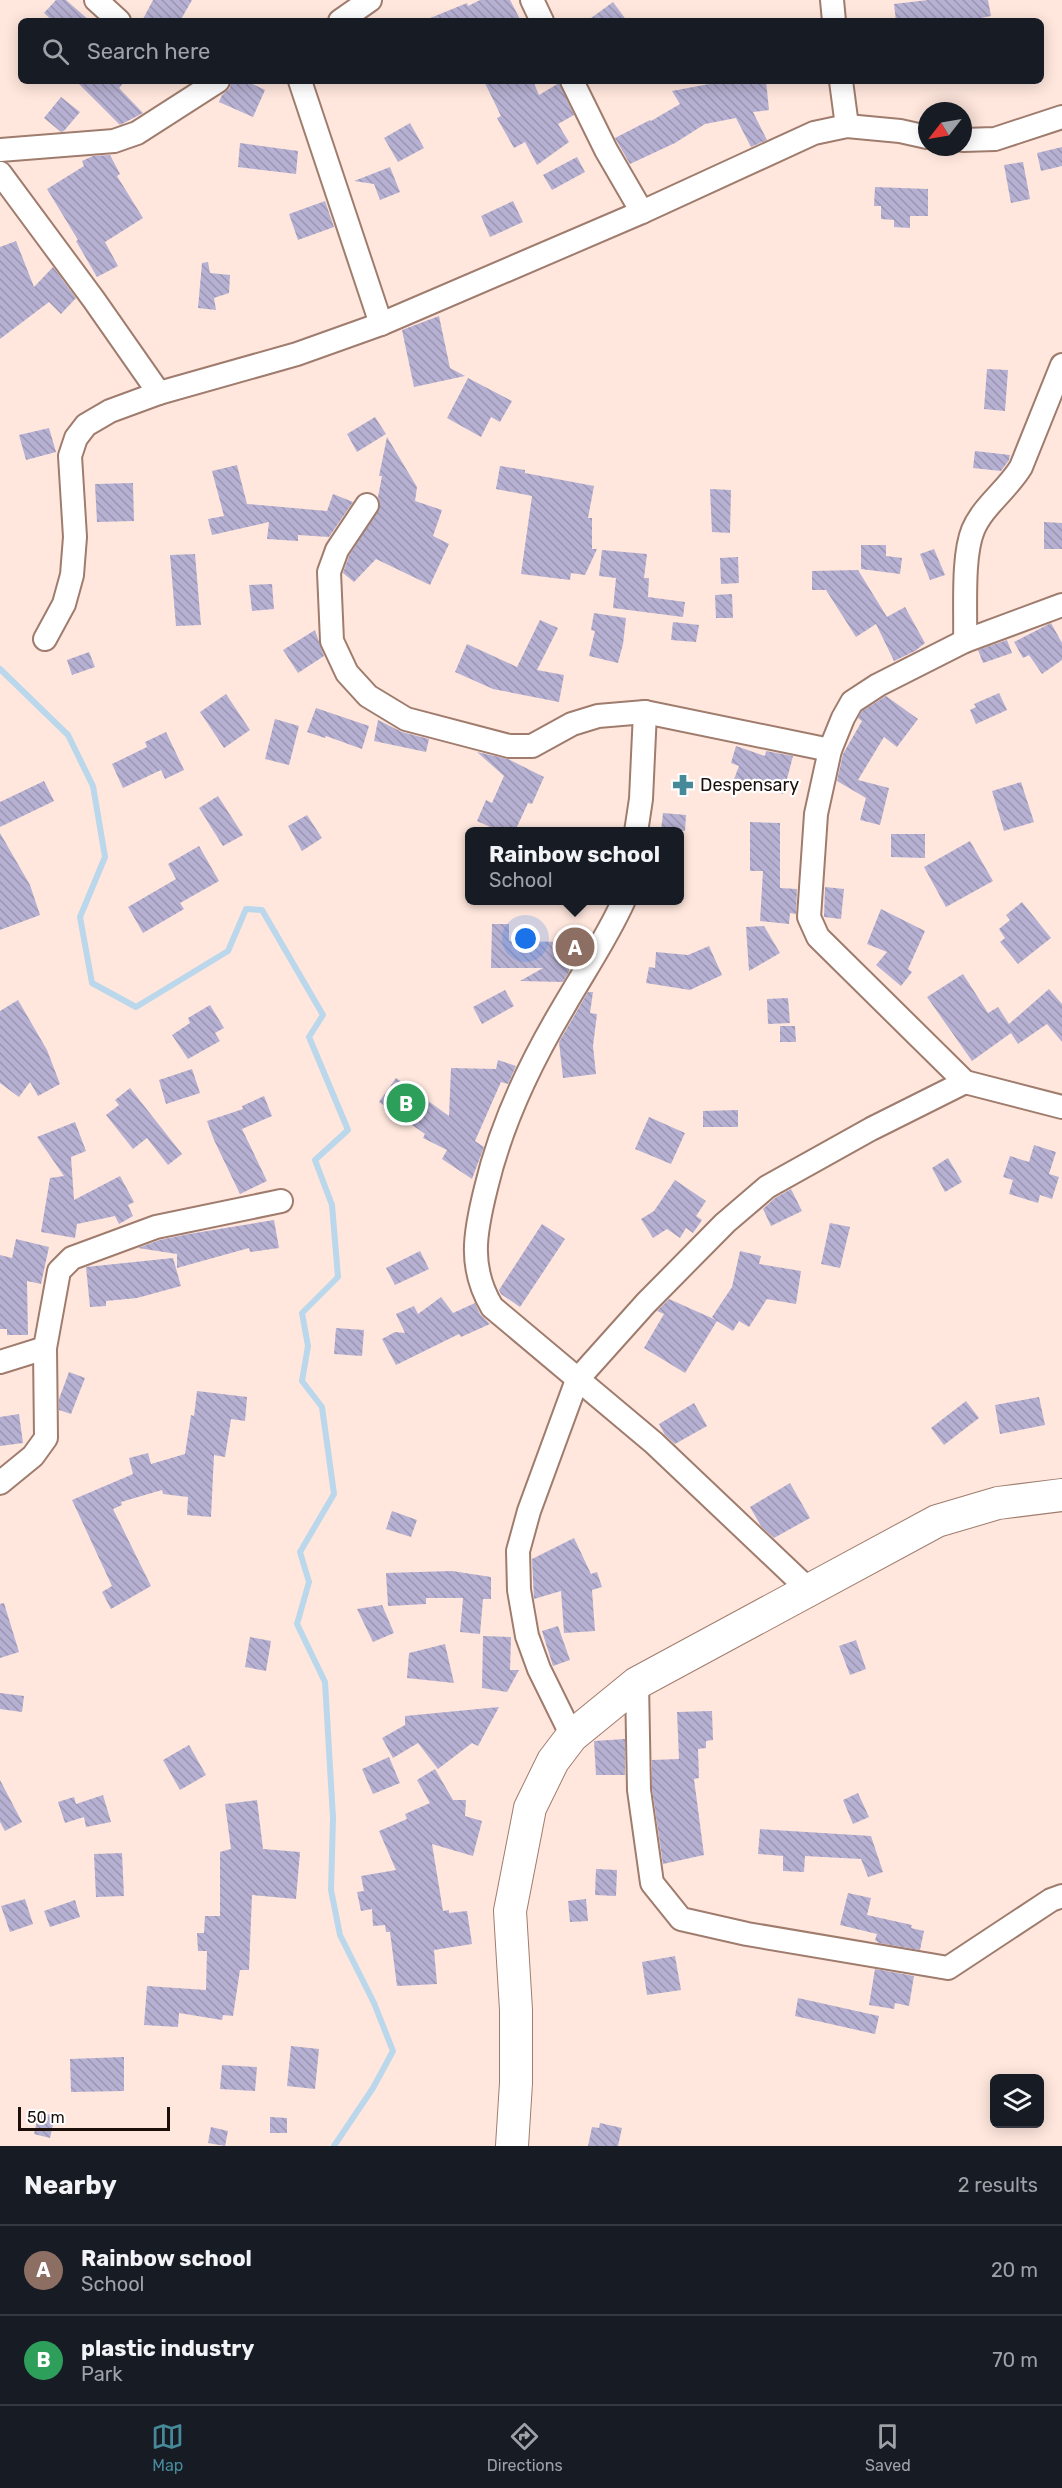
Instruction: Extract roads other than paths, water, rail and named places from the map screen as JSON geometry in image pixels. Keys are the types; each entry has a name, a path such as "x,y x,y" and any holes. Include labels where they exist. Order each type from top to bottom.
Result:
{"street":[{"path":"96,0 116,18"},
{"path":"344,18 370,0"},
{"path":"532,0 541,18"},
{"path":"832,0 834,18"},
{"path":"301,84 381,324"},
{"path":"573,84 606,150 642,212"},
{"path":"841,84 847,126"},
{"path":"0,150 114,141 137,133 201,85"},
{"path":"972,140 995,139 1062,117"},
{"path":"45,639 64,604 72,575 75,537 70,456 76,438 86,425 111,411 159,393 297,354 381,324 642,212 814,133 847,126 918,135"},
{"path":"0,173 159,393"},
{"path":"965,641 966,571 973,530 1021,467 1062,365"},
{"path":"367,505 337,550 329,572 332,641 347,673 368,696 406,718 508,746 532,746 572,724 598,716 645,712 830,750"},
{"path":"1062,604 965,641 878,685 852,702 830,750 816,814 809,916 818,936 965,1082 1062,1107"},
{"path":"637,827 641,799 645,712"},
{"path":"621,905 523,1079 494,1156 477,1221 475,1259 481,1288 492,1307 654,1443 809,1590"},
{"path":"572,1736 538,1669 527,1636 519,1590 518,1551 530,1510 577,1380 654,1295 725,1223 767,1187 965,1082"},
{"path":"0,1483 33,1456 46,1438 45,1348 59,1271 72,1258 156,1227 280,1201"},
{"path":"0,1362 45,1348"},
{"path":"512,2146 516,2083 516,2010 510,1911 530,1808 553,1761 572,1736 637,1683 937,1521 998,1503 1062,1495"},
{"path":"637,1683 639,1790 652,1882 681,1919 747,1934 948,1968 1052,1900 1062,1896"}],"waterway":[{"path":"0,669 68,735 93,786 105,857 80,917 92,983 136,1007 228,951 246,909 262,910 323,1015 309,1037 348,1130 315,1160 332,1205 338,1277 302,1313 308,1346 302,1381 322,1407 334,1494 300,1552 309,1582 297,1624 325,1682 333,1818 331,1890 340,1935 374,2003 393,2051 373,2088 334,2146"}],"place":[{"name":"Despensary","path":"683,785"},
{"name":"Rainbow school","path":"575,947"},
{"name":"plastic industry","path":"406,1103"}]}
